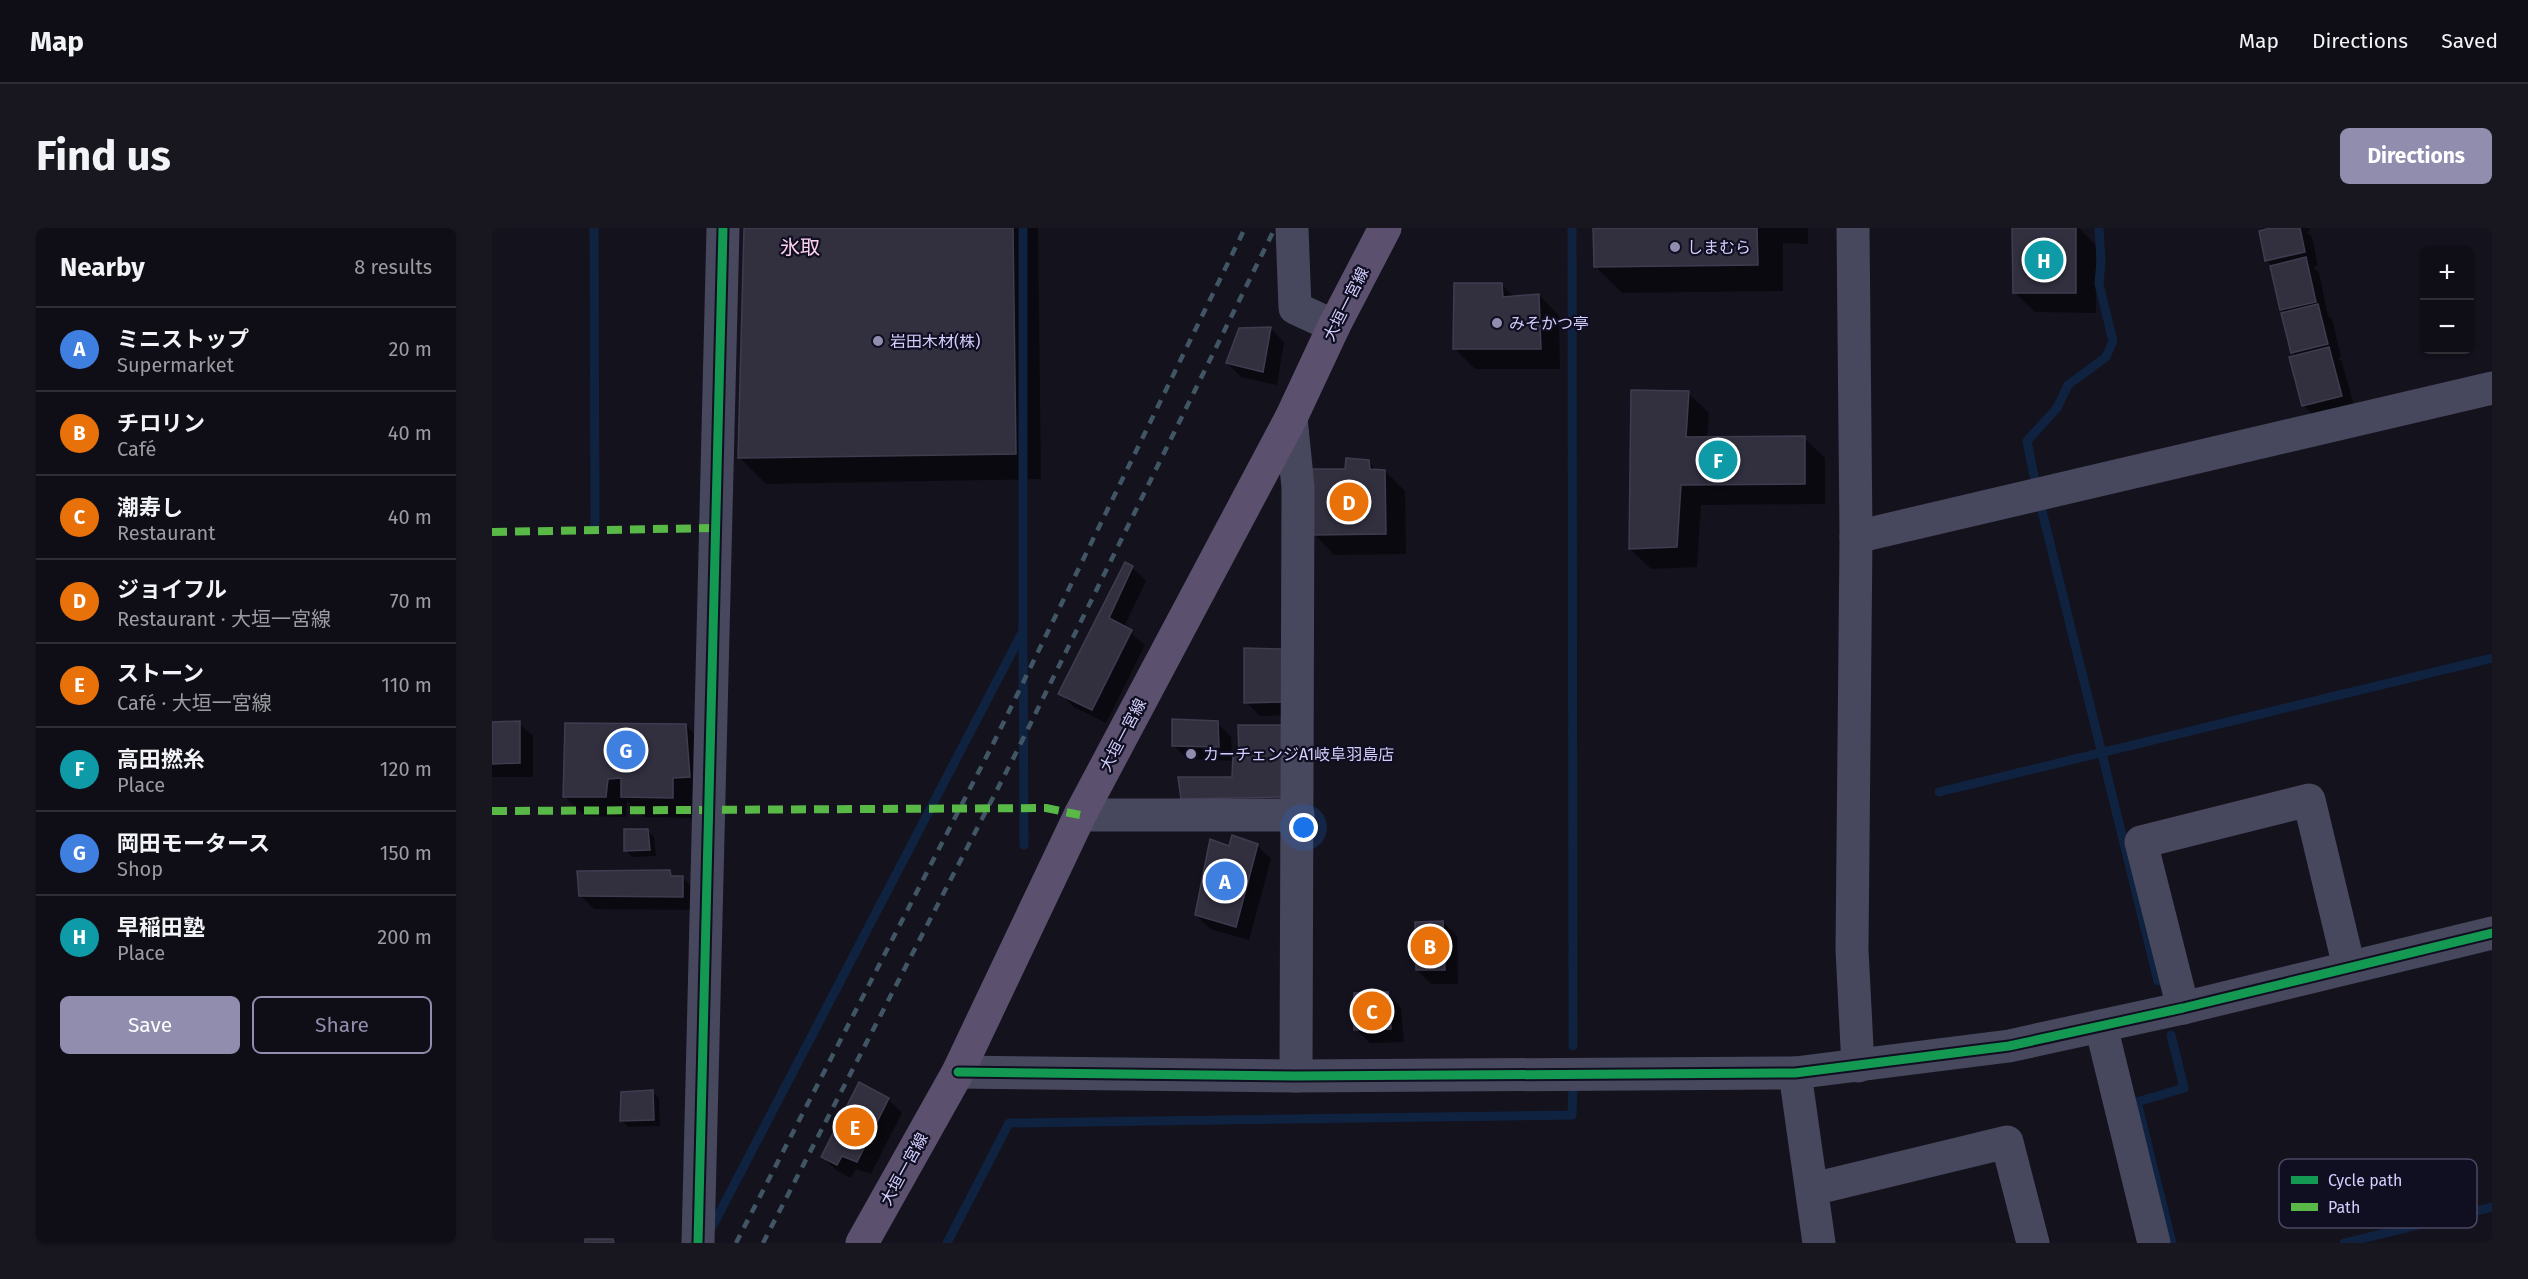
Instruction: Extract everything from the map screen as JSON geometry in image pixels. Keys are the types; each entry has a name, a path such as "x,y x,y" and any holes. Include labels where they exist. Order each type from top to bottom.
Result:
{"main road":[{"name":"大垣一宮線","path":"862,1243 958,1072 1080,815 1291,418 1334,326 1385,228"}],"street":[{"path":"698,1243 723,228"},
{"path":"1292,228 1295,308 1334,326"},
{"path":"1853,228 1856,537 1852,950 1858,1066"},
{"path":"1856,537 2492,388"},
{"path":"1291,418 1298,487 1296,1076"},
{"path":"2183,1008 2141,842 2309,800 2349,967"},
{"path":"1080,815 1298,815"},
{"path":"958,1072 1296,1076 1795,1073 2009,1046 2183,1008 2492,933"},
{"path":"2101,1026 2154,1243"},
{"path":"1795,1073 1820,1243"},
{"path":"1813,1189 2007,1142 2033,1243"}],"building":[{"name":"岩田木材(株)","path":"744,228 1013,228 1016,454 738,458"},
{"name":"しまむら","path":"1593,228 1757,228 1758,265 1594,267"},
{"path":"2012,228 2076,228 2076,293 2013,293"},
{"path":"2270,228 2300,228 2305,252 2265,261 2259,231"},
{"path":"2306,257 2316,302 2280,310 2270,266"},
{"name":"みそかつ亭","path":"1454,283 1502,283 1503,297 1539,294 1541,349 1453,349"},
{"path":"2318,304 2328,344 2291,353 2281,313"},
{"path":"1271,327 1263,372 1226,363 1239,328"},
{"path":"2329,347 2342,396 2302,406 2289,357"},
{"path":"1631,390 1689,391 1686,437 1805,436 1805,484 1681,485 1677,547 1629,549"},
{"path":"1346,458 1369,460 1370,469 1385,470 1386,534 1312,535 1312,469 1345,469"},
{"path":"1125,562 1133,566 1109,618 1132,630 1092,710 1058,694"},
{"path":"1244,648 1283,649 1283,702 1244,703"},
{"path":"1172,719 1218,721 1219,747 1172,746"},
{"path":"520,721 520,763 492,764 492,722"},
{"path":"565,723 686,724 690,777 673,778 673,798 621,797 621,778 608,779 606,797 563,797"},
{"path":"1238,725 1286,725 1284,797 1181,799 1178,777 1232,777 1233,755 1239,755"},
{"path":"624,829 648,829 650,850 624,851"},
{"path":"1232,835 1258,844 1236,927 1195,915 1210,839 1229,846"},
{"path":"670,870 671,876 683,876 683,897 579,896 577,871"},
{"path":"1443,921 1445,970 1416,970 1415,922"},
{"path":"1388,992 1391,1029 1354,1030 1354,993"},
{"path":"859,1082 889,1098 857,1162 842,1156 837,1165 821,1157"},
{"path":"653,1090 654,1120 620,1121 621,1092"},
{"path":"585,1239 613,1239 614,1243 585,1243"}],"waterway":[{"path":"594,228 595,526"},
{"path":"711,1229 1023,631 1023,228"},
{"path":"1572,228 1573,1046"},
{"path":"2034,476 2027,441 2057,408 2068,385 2106,357 2113,341 2099,284 2101,261 2099,228"},
{"path":"2042,511 2158,981"},
{"path":"1023,635 1024,845"},
{"path":"1939,792 2492,658"},
{"path":"2171,1035 2184,1088 2137,1102 2172,1243"},
{"path":"947,1243 1009,1123 1572,1115 1573,1088"},
{"path":"2477,1211 2492,1207"},
{"path":"2344,1243 2406,1228"}],"railway":[{"path":"736,1243 995,740 1245,228"},
{"path":"763,1243 1015,755 1275,228"}],"marked path":[{"path":"492,532 715,528"},
{"path":"492,811 1046,808 1080,815"}],"cycle path":[{"path":"698,1243 723,228"},
{"path":"958,1072 1296,1076 1795,1073 2009,1046 2183,1008 2492,933"}],"place":[{"name":"しまむら","path":"1675,247"},
{"name":"早稲田塾","path":"2044,260"},
{"name":"みそかつ亭","path":"1497,323"},
{"name":"岩田木材(株)","path":"878,341"},
{"name":"高田撚糸","path":"1718,460"},
{"name":"ジョイフル","path":"1349,502"},
{"name":"岡田モータース","path":"626,750"},
{"name":"カーチェンジA1岐阜羽島店","path":"1191,754"},
{"name":"ミニストップ","path":"1225,881"},
{"name":"チロリン","path":"1430,946"},
{"name":"潮寿し","path":"1372,1011"},
{"name":"ストーン","path":"855,1127"}],"district":[{"name":"氷取","path":"800,247"}]}
